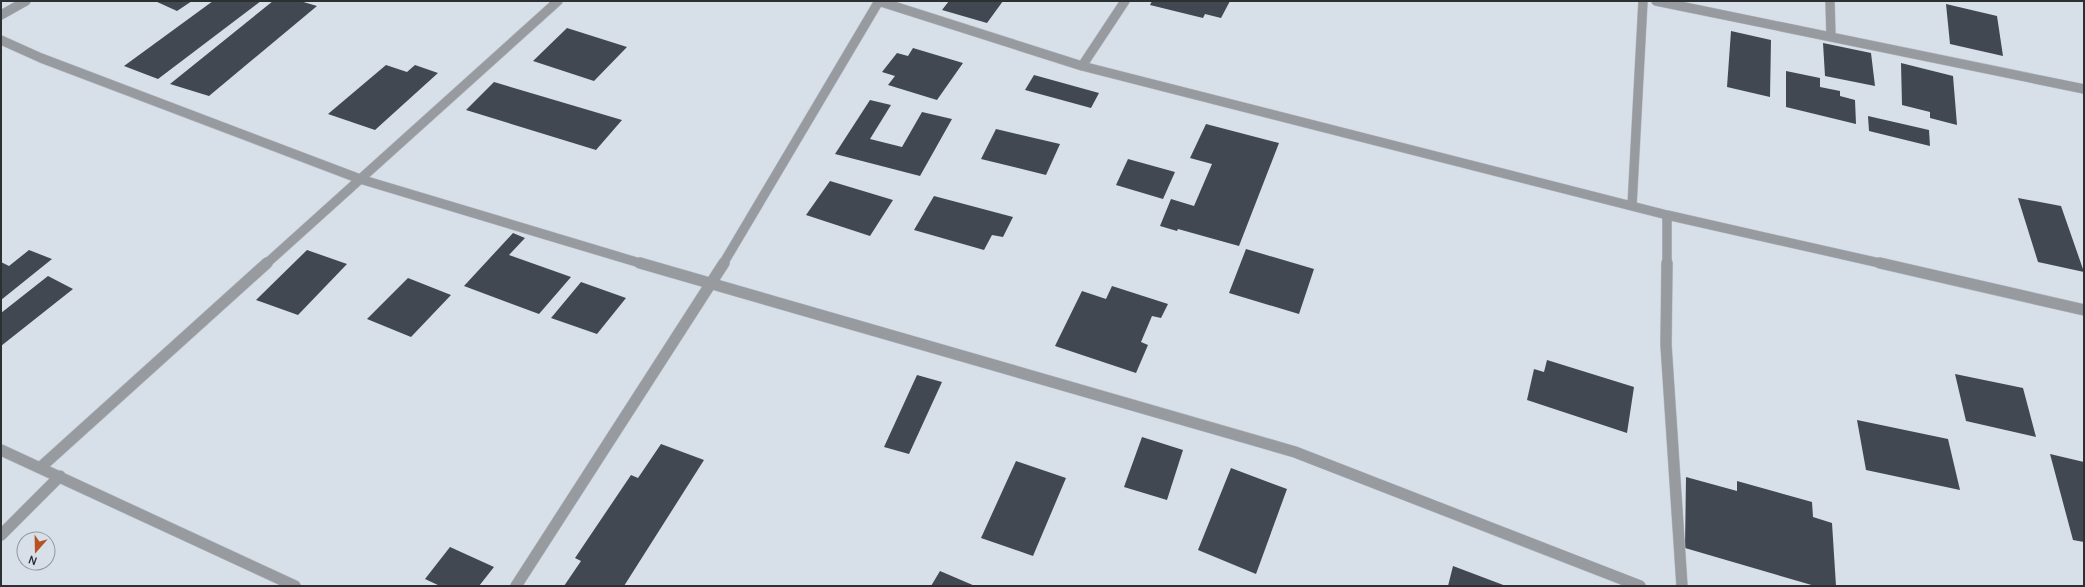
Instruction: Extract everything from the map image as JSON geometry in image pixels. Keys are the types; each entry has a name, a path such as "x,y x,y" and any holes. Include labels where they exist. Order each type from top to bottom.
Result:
{"street":[{"path":"1,15 26,1"},
{"path":"41,467 558,1"},
{"path":"516,586 711,285 879,1 1082,66 1375,142 1667,215 2084,310"},
{"path":"1082,66 1125,1"},
{"path":"1632,206 1643,1"},
{"path":"1656,1 2084,89"},
{"path":"1830,1 1831,37"},
{"path":"1,40 41,58 360,179 711,285 1295,452 1640,586"},
{"path":"1667,215 1666,345 1682,586"},
{"path":"1,450 41,467 295,586"},
{"path":"1,535 60,476"}],"building":[{"path":"155,1 192,1 177,11"},
{"path":"213,1 261,1 158,79 124,66"},
{"path":"273,1 300,1 317,6 209,96 170,84"},
{"path":"949,1 1003,1 987,23 942,10"},
{"path":"1152,1 1230,1 1221,18 1205,14 1203,18 1150,5"},
{"path":"1946,4 1997,16 2003,56 1950,44"},
{"path":"567,28 627,47 594,81 533,61"},
{"path":"1731,31 1771,40 1770,97 1727,87"},
{"path":"1823,43 1871,53 1875,86 1825,76"},
{"path":"913,48 963,63 937,100 888,85 895,76 882,72 897,53 908,56"},
{"path":"1901,63 1953,76 1957,125 1930,118 1930,112 1902,105"},
{"path":"386,65 407,72 415,65 438,73 375,130 328,114"},
{"path":"1786,71 1820,78 1820,87 1840,91 1840,96 1855,100 1856,124 1786,107"},
{"path":"1034,75 1099,93 1091,108 1025,90"},
{"path":"494,82 622,120 596,150 466,110"},
{"path":"870,100 891,105 870,139 902,147 922,112 952,119 920,176 835,154"},
{"path":"1868,116 1929,130 1930,146 1869,131"},
{"path":"1206,124 1279,143 1239,246 1178,229 1177,231 1160,226 1171,199 1194,206 1212,164 1190,158"},
{"path":"996,129 1060,144 1046,175 981,159"},
{"path":"1128,159 1175,172 1163,199 1116,185"},
{"path":"830,181 893,200 870,236 806,215"},
{"path":"934,196 1013,217 1003,237 992,235 984,250 914,230"},
{"path":"2018,198 2061,206 2084,272 2038,262"},
{"path":"513,233 525,238 509,255 571,277 539,314 464,286"},
{"path":"1246,249 1314,269 1299,314 1229,293"},
{"path":"29,250 52,259 1,300 1,262 9,266"},
{"path":"307,250 347,264 298,315 256,300"},
{"path":"48,276 73,289 1,346 1,313"},
{"path":"408,278 451,295 411,337 367,319"},
{"path":"581,282 626,298 597,334 551,318"},
{"path":"1112,286 1168,304 1161,318 1152,316 1141,342 1148,345 1136,373 1055,346 1082,291 1106,299"},
{"path":"1547,360 1634,387 1627,433 1527,400 1534,369 1544,372"},
{"path":"1955,374 2023,388 2036,437 1966,421"},
{"path":"917,375 942,382 909,454 884,447"},
{"path":"1857,420 1948,439 1960,490 1866,470"},
{"path":"1142,437 1183,450 1167,500 1124,487"},
{"path":"661,444 704,460 624,586 564,586 581,561 575,558 631,475 638,478"},
{"path":"2050,454 2084,462 2084,542 2073,540"},
{"path":"1016,461 1066,478 1033,556 981,538"},
{"path":"1231,468 1287,489 1256,574 1198,550"},
{"path":"1686,477 1737,491 1737,481 1812,502 1813,517 1832,523 1836,586 1815,586 1685,548"},
{"path":"450,547 494,567 479,586 440,586 425,579"},
{"path":"1453,566 1506,586 1448,586"},
{"path":"940,571 975,586 931,586"}]}
